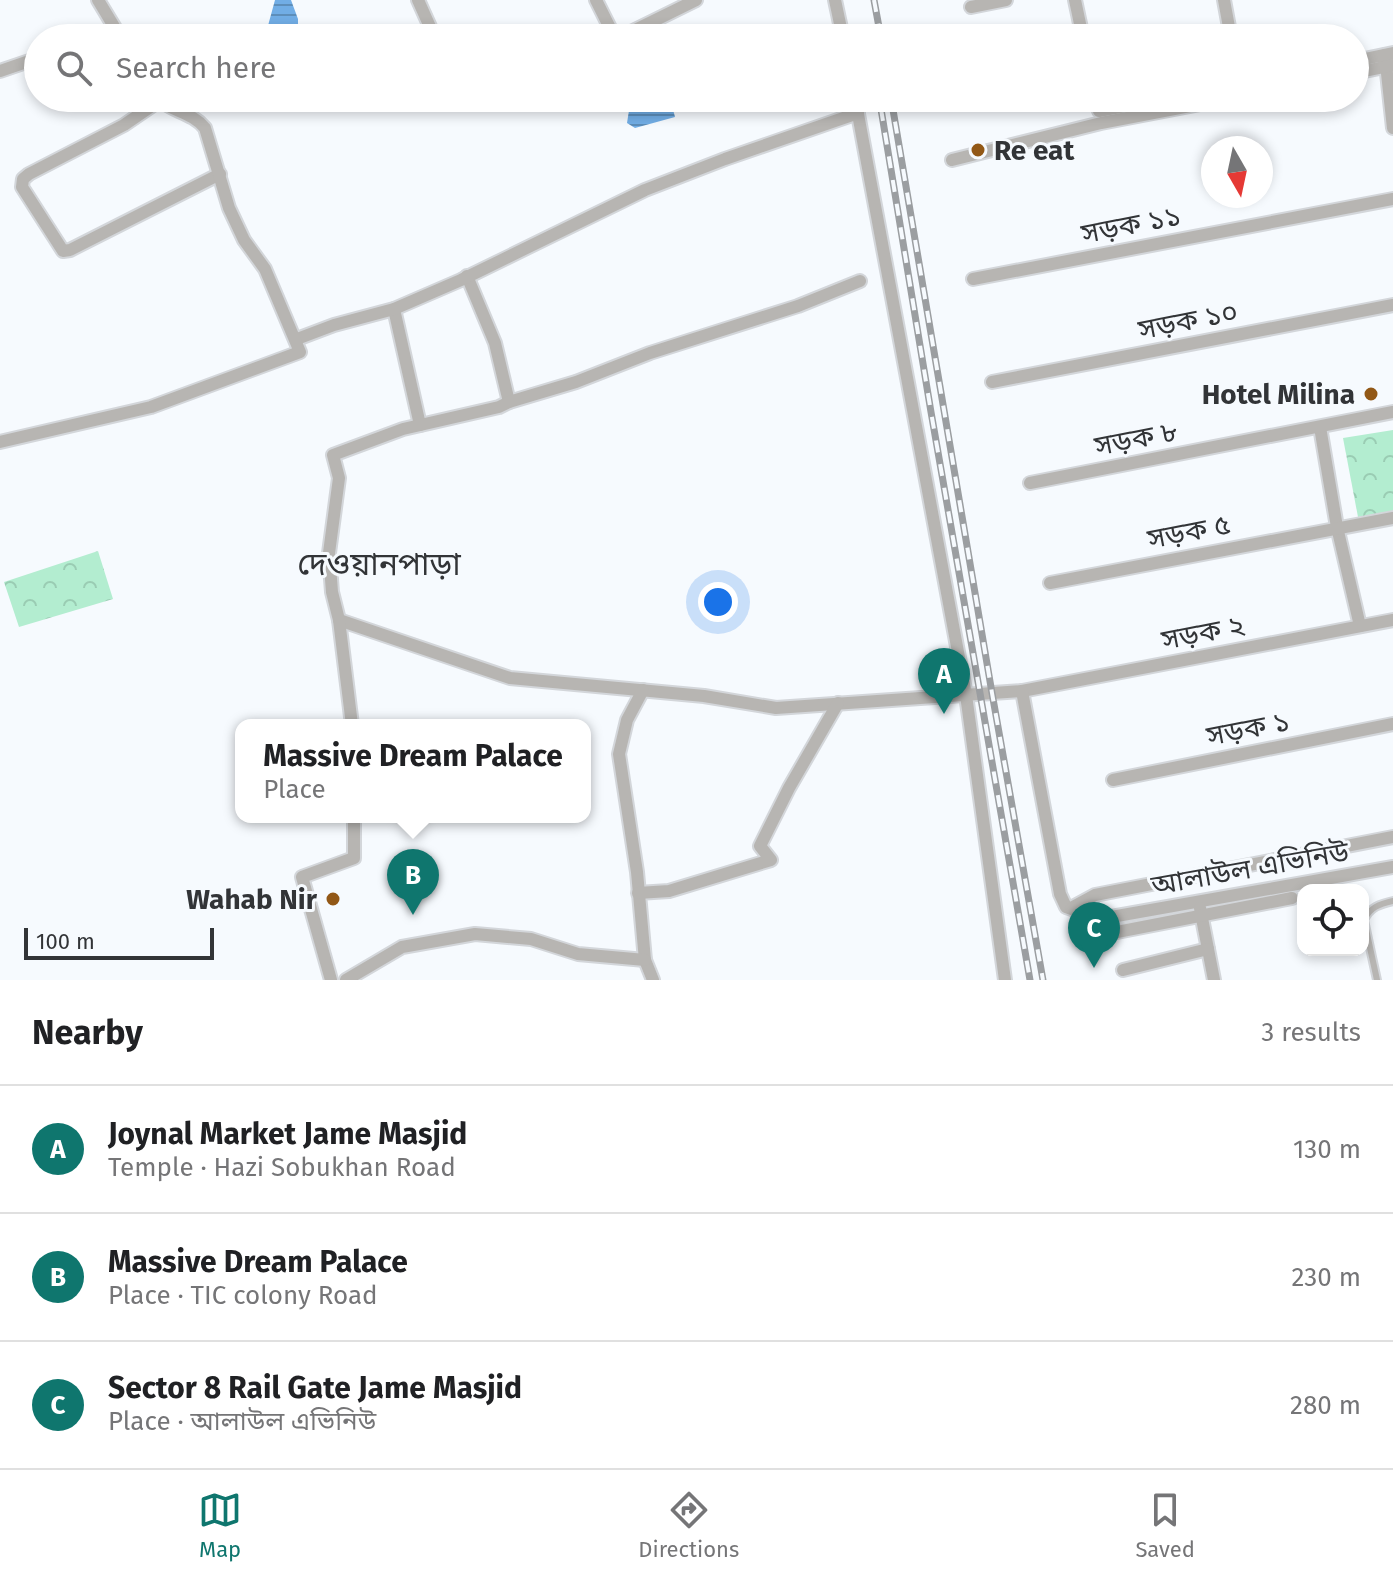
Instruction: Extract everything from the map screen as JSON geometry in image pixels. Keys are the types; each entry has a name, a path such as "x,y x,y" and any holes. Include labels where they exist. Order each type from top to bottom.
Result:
{"street":[{"path":"98,0 112,24"},
{"path":"418,0 429,24"},
{"path":"596,0 609,24"},
{"path":"646,24 696,0"},
{"path":"835,0 840,24"},
{"path":"971,7 1006,0"},
{"path":"1075,0 1080,24"},
{"path":"1224,0 1228,24"},
{"path":"1369,61 1389,60"},
{"path":"1369,68 1389,60"},
{"path":"1389,60 1393,128"},
{"path":"0,71 24,63"},
{"path":"142,112 124,125 23,179 22,187 63,251 220,174"},
{"path":"0,442 151,407 300,352 265,269 244,240 229,208 205,128 198,119 183,112"},
{"path":"952,160 1095,112"},
{"path":"297,339 334,325 394,309 645,190 858,113 966,695 1005,980"},
{"name":"সড়ক ১১","path":"973,279 1393,199"},
{"path":"467,276 495,343 509,402"},
{"path":"351,719 329,553 339,478 333,455 403,429 499,407 576,382 650,353 798,306 860,281"},
{"name":"সড়ক ১০","path":"992,382 1393,305"},
{"path":"394,309 420,425"},
{"name":"সড়ক ৮","path":"1030,483 1393,412"},
{"path":"1320,427 1337,527 1360,626"},
{"name":"সড়ক ৫","path":"1050,583 1393,518"},
{"name":"সড়ক ২","path":"339,620 510,678 704,696 776,708 1022,691 1393,620"},
{"path":"643,690 627,720 619,754 645,960 653,980"},
{"path":"1022,691 1062,903 1071,908 1095,895 1393,837"},
{"path":"638,893 669,891 771,860 760,846 838,703"},
{"name":"সড়ক ১","path":"1113,780 1393,724"},
{"path":"331,980 302,877 354,858 354,823"},
{"name":"আলাউল এভিনিউ","path":"1071,908 1100,919 1393,867"},
{"path":"1112,933 1292,898"},
{"path":"1199,902 1214,980"},
{"path":"346,980 402,947 475,934 531,939 578,954 645,960"},
{"path":"1123,970 1208,949"}],"lane":[{"path":"1377,980 1364,920 1367,911 1393,901"}],"green space":[{"path":"1393,430 1393,511 1358,517 1343,438"},
{"path":"98,551 113,599 19,627 4,582"}],"water":[{"path":"275,0 291,0 298,24 268,24"},
{"path":"629,112 674,112 675,117 635,128 627,123"}],"railway":[{"path":"874,0 878,24"},
{"path":"881,112 1030,980"},
{"path":"893,112 1043,980"}],"place":[{"name":"Re eat","path":"978,150"},
{"name":"Hotel Milina","path":"1371,394"},
{"name":"Joynal Market Jame Masjid","path":"944,714"},
{"name":"Wahab Nir","path":"333,899"},
{"name":"Massive Dream Palace","path":"413,915"},
{"name":"Sector 8 Rail Gate Jame Masjid","path":"1094,968"}],"district":[{"name":"দেওয়ানপাড়া","path":"379,564"}]}
